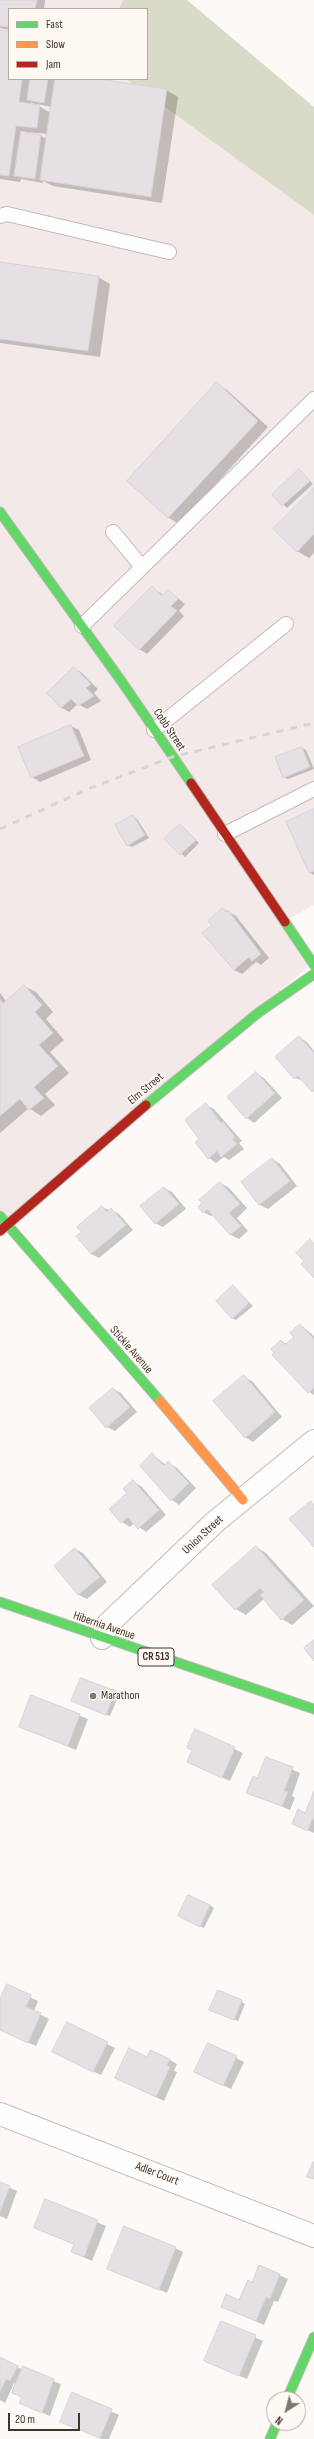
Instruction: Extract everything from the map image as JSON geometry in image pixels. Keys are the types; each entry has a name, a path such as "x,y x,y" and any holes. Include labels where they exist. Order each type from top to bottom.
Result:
{"street":[{"name":"Cobb Street","path":"0,512 154,730 314,966"},
{"name":"Elm Street","path":"0,1231 163,1090 258,1013 314,974"},
{"name":"Stickle Avenue","path":"0,1216 184,1428 243,1500"},
{"name":"Union Street","path":"102,1638 107,1625 215,1522 314,1443"},
{"name":"Hibernia Avenue","path":"0,1602 314,1709"},
{"name":"Adler Court","path":"0,2114 314,2236"},
{"path":"290,2391 314,2337"}],"lane":[{"path":"0,216 7,214 169,252"},
{"path":"82,626 314,399"},
{"path":"113,532 142,567"},
{"path":"154,730 286,624"},
{"path":"225,834 314,789"}],"shaded area":[{"path":"0,0 123,0 119,8 8,8 8,80 127,80 314,215 314,905 280,924 308,967 0,1229"}],"green space":[{"path":"123,0 187,0 314,107 314,215 127,80 148,80 148,8 119,8"}],"building":[{"path":"0,0 37,0 35,8 8,8 8,27 0,26"},
{"path":"0,30 8,31 8,80 22,80 19,102 40,105 37,128 16,126 9,176 0,175"},
{"path":"30,80 48,80 44,103 27,100"},
{"path":"55,80 106,80 167,89 151,197 40,180"},
{"path":"21,131 41,135 35,179 14,176"},
{"path":"0,262 99,276 88,351 0,339"},
{"path":"217,382 258,421 168,518 127,481"},
{"path":"299,469 310,481 282,506 272,495"},
{"path":"314,488 314,534 297,552 273,529"},
{"path":"152,586 162,596 168,589 178,599 171,606 177,611 139,650 114,626"},
{"path":"74,667 91,684 86,688 94,696 78,706 71,699 61,708 47,693"},
{"path":"71,725 84,756 31,778 18,747"},
{"path":"302,747 310,767 283,778 275,757"},
{"path":"314,809 314,871 309,873 286,822"},
{"path":"133,815 145,835 127,846 115,825"},
{"path":"180,824 196,840 180,855 164,839"},
{"path":"223,908 226,912 228,910 261,954 252,961 249,957 234,970 202,933 212,925 208,921"},
{"path":"24,985 42,1005 35,1012 53,1033 39,1045 58,1066 34,1087 44,1098 29,1110 20,1099 0,1116 0,999 3,1003"},
{"path":"299,1036 314,1053 314,1090 312,1092 298,1076 294,1079 275,1057"},
{"path":"256,1072 275,1093 246,1119 227,1097"},
{"path":"206,1103 221,1123 223,1122 235,1137 232,1139 237,1144 221,1157 217,1151 208,1159 195,1142 199,1139 185,1120"},
{"path":"272,1158 290,1181 259,1205 241,1182"},
{"path":"220,1182 240,1204 229,1213 241,1226 230,1235 207,1209 203,1213 198,1207 202,1203 199,1200"},
{"path":"164,1187 179,1204 155,1224 140,1206"},
{"path":"102,1206 107,1212 111,1208 126,1225 91,1254 76,1236 81,1232 77,1227"},
{"path":"310,1239 314,1244 314,1278 301,1264 304,1261 296,1253"},
{"path":"233,1285 249,1303 232,1319 216,1301"},
{"path":"300,1324 314,1339 314,1388 308,1393 272,1355 274,1353 271,1349 281,1340 285,1345 294,1337 290,1333"},
{"path":"244,1375 275,1412 245,1438 213,1401"},
{"path":"113,1388 130,1407 106,1428 89,1408"},
{"path":"152,1453 164,1466 168,1461 189,1483 171,1501 140,1466"},
{"path":"133,1480 159,1510 138,1529 128,1517 121,1523 109,1509 127,1493 123,1489"},
{"path":"311,1501 314,1505 314,1547 289,1519"},
{"path":"256,1546 304,1600 281,1620 260,1595 264,1592 260,1588 235,1610 212,1585"},
{"path":"75,1548 100,1577 78,1595 54,1566"},
{"path":"314,1640 314,1661 304,1648"},
{"name":"Marathon","path":"81,1678 116,1691 106,1715 71,1701"},
{"path":"31,1695 80,1714 68,1746 19,1727"},
{"path":"195,1729 235,1747 222,1778 187,1762 192,1750 187,1748"},
{"path":"266,1757 293,1767 284,1791 288,1792 282,1806 246,1793 253,1776 257,1778"},
{"path":"314,1791 314,1820 312,1819 308,1831 292,1824 298,1809 305,1813"},
{"path":"188,1895 210,1905 200,1927 178,1916"},
{"path":"7,1984 31,1995 26,2007 41,2013 28,2043 0,2030 0,1999"},
{"path":"218,1990 242,2000 234,2020 209,2010"},
{"path":"67,2022 108,2042 93,2072 52,2052"},
{"path":"208,2043 237,2056 223,2086 194,2072"},
{"path":"129,2048 147,2057 150,2050 170,2059 167,2065 170,2067 156,2097 115,2078"},
{"path":"314,2162 314,2179 307,2177"},
{"path":"0,2182 10,2186 0,2212"},
{"path":"45,2199 98,2220 84,2257 71,2252 74,2244 34,2228"},
{"path":"124,2226 176,2247 159,2290 107,2269"},
{"path":"259,2265 280,2274 270,2299 266,2297 256,2321 221,2307 226,2294 239,2300 248,2280 252,2282"},
{"path":"221,2321 256,2335 239,2376 204,2361"},
{"path":"0,2357 18,2366 10,2381 6,2379 0,2392"},
{"path":"23,2366 54,2379 42,2413 19,2403 22,2397 12,2393"},
{"path":"72,2392 112,2409 100,2438 60,2422"}],"railway":[{"path":"0,829 86,790 172,757 314,723"}],"traffic: fast":[{"path":"0,512 122,682 191,783"},
{"path":"285,922 314,965"},
{"path":"146,1105 258,1013 314,974"},
{"path":"0,1216 160,1401"},
{"path":"0,1602 314,1709"},
{"path":"290,2391 314,2337"},
{"path":"270,2439 274,2431"}],"traffic: slow":[{"path":"160,1401 243,1500"}],"traffic: jam":[{"path":"191,783 285,922"},
{"path":"0,1231 146,1105"}],"place":[{"name":"Marathon","path":"93,1696"}]}
